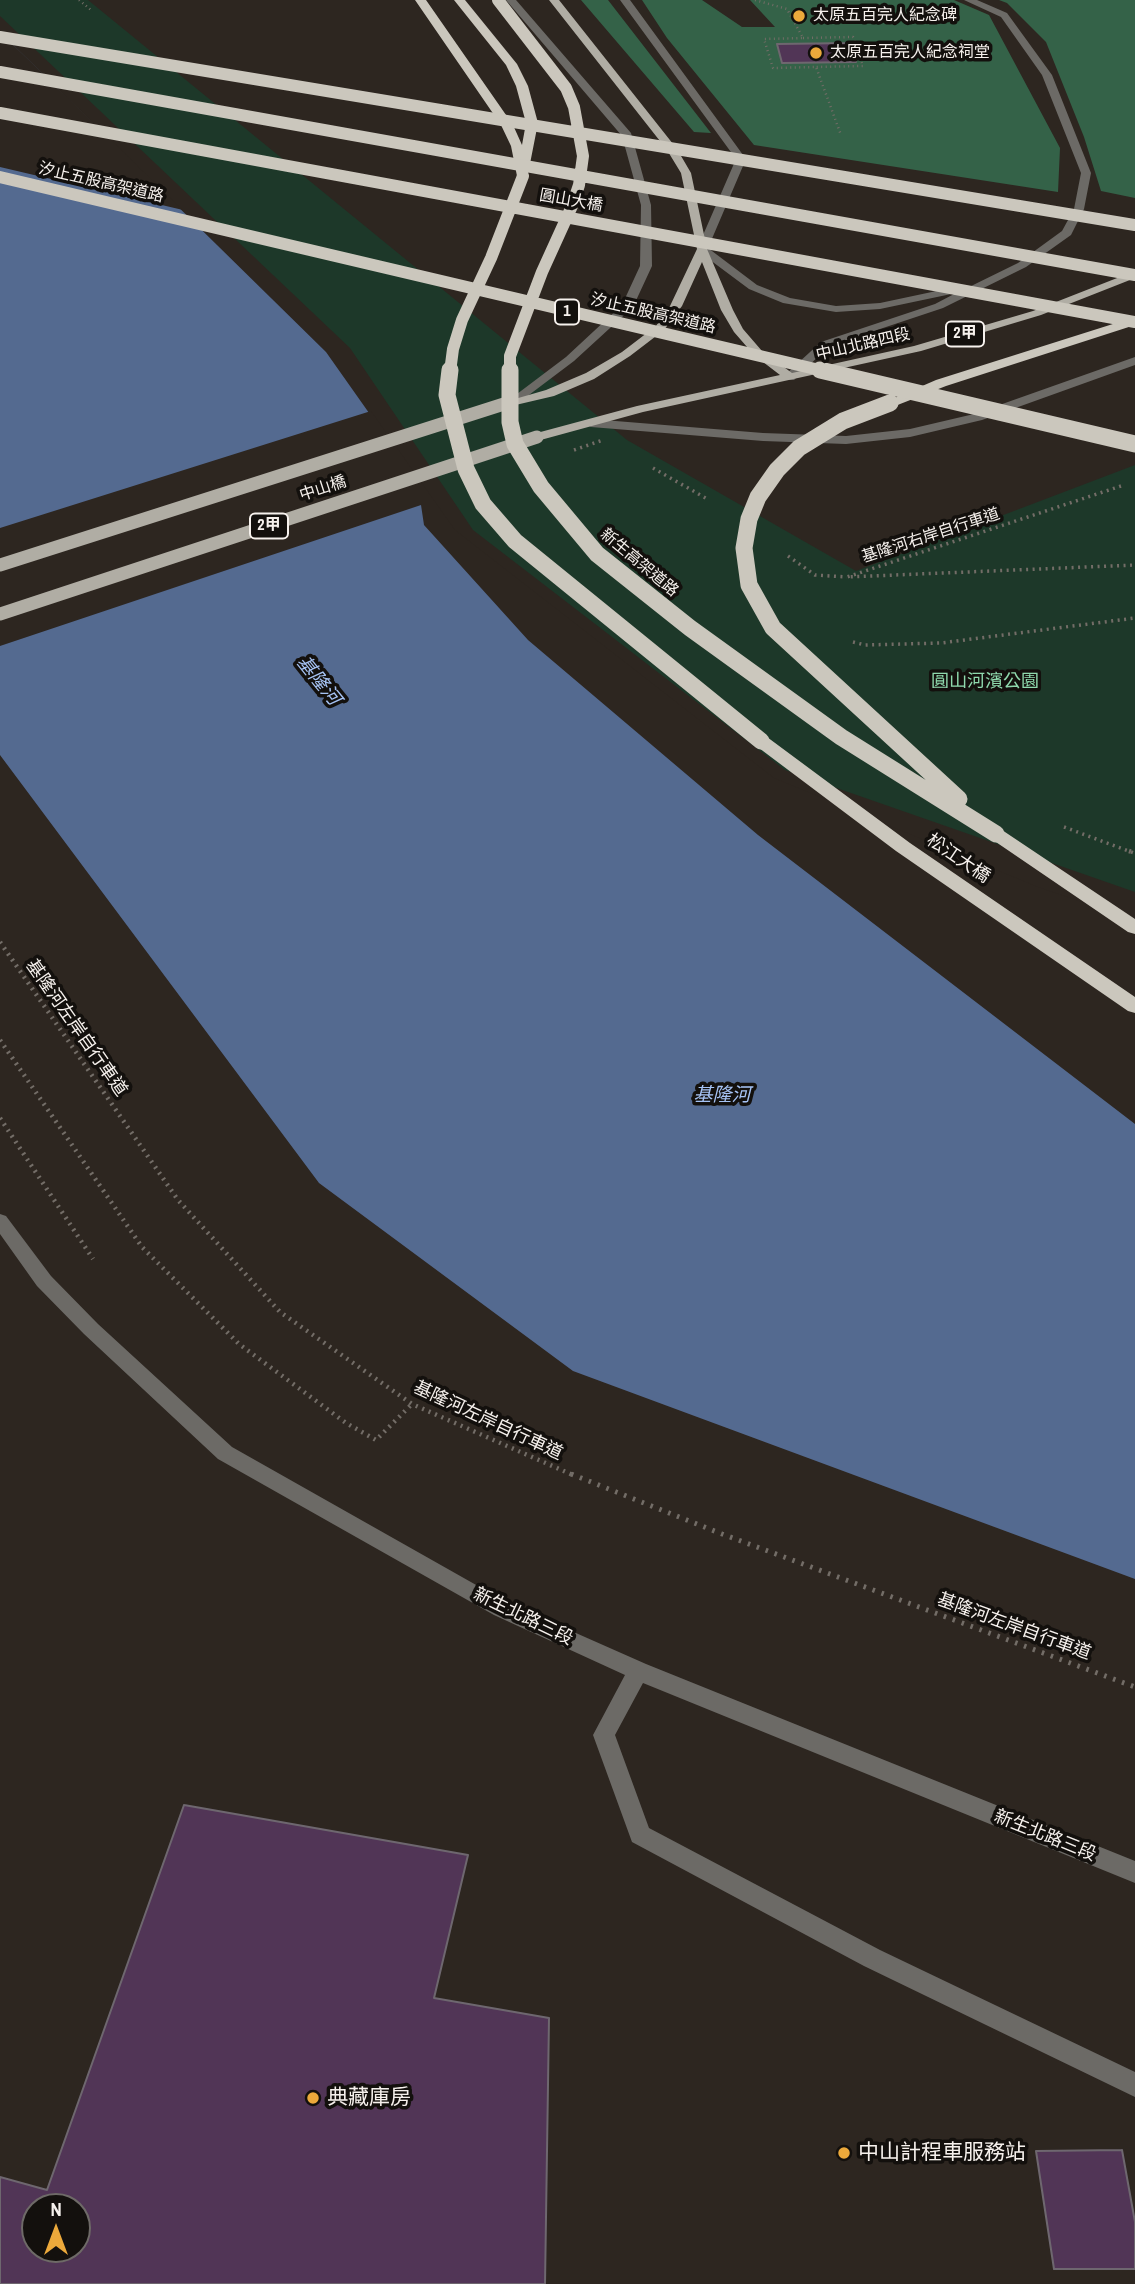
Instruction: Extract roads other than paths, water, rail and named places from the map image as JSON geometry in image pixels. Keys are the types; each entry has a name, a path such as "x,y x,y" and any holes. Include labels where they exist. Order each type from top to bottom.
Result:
{"highway":[{"path":"419,0 507,125 517,146 523,176"},
{"path":"459,0 511,64 522,86 532,123 523,176"},
{"name":"新生高架道路","path":"498,0 566,88 574,107 583,156 579,186 572,206 542,272 510,356 509,411 515,444 541,487 597,554 690,628 841,737 996,834"},
{"path":"0,37 1135,225"},
{"name":"圓山大橋","path":"0,72 1135,274"},
{"name":"圓山大橋","path":"0,113 1135,322"},
{"name":"松江大橋","path":"523,176 491,258 462,320 453,349 447,395 466,469 483,504 515,541 761,741 903,847 1135,1006"},
{"name":"汐止五股高架道路","path":"0,177 1135,444"},
{"path":"1135,322 941,383 844,421 799,447 777,470 758,497 749,519 744,548 749,585 774,628 996,834 1135,928"}],"main road":[{"path":"554,0 672,149 686,173 702,249 727,310 738,330 758,353 790,377"},
{"path":"512,401 550,393 590,376 626,354 660,328 676,306 702,249"},
{"name":"中山北路四段","path":"537,438 641,409 917,349 1024,317 1135,274"},
{"name":"中山橋","path":"0,565 512,401"},
{"name":"中山橋","path":"0,614 537,438"}],"street":[{"path":"511,0 627,135 646,205 646,266 627,307 570,359 512,401"},
{"path":"625,0 741,159 702,249 753,287 788,301 836,309 880,306 928,294 974,287"},
{"path":"790,377 825,344 939,306 1022,265 1067,233 1079,209 1086,173 1047,75 1004,15 969,0"},
{"name":"中山北路四段","path":"592,423 763,438 846,440 910,433 978,417 1135,361"},
{"name":"新生北路三段","path":"0,1222 44,1281 91,1329 225,1453 502,1609 638,1671 1135,1872"},
{"path":"638,1671 604,1735 640,1835 872,1958 1135,2085"}],"water":[{"name":"基隆河","path":"0,32 326,352 453,532 772,781 1037,890 1135,924 1135,1579 573,1371 319,1183 0,755"}],"place":[{"name":"太原五百完人紀念碑","path":"799,16"},
{"name":"太原五百完人紀念祠堂","path":"816,53"},
{"name":"典藏庫房","path":"313,2098"},
{"name":"中山計程車服務站","path":"844,2153"}],"park label":[{"name":"圓山河濱公園","path":"985,682"}]}
